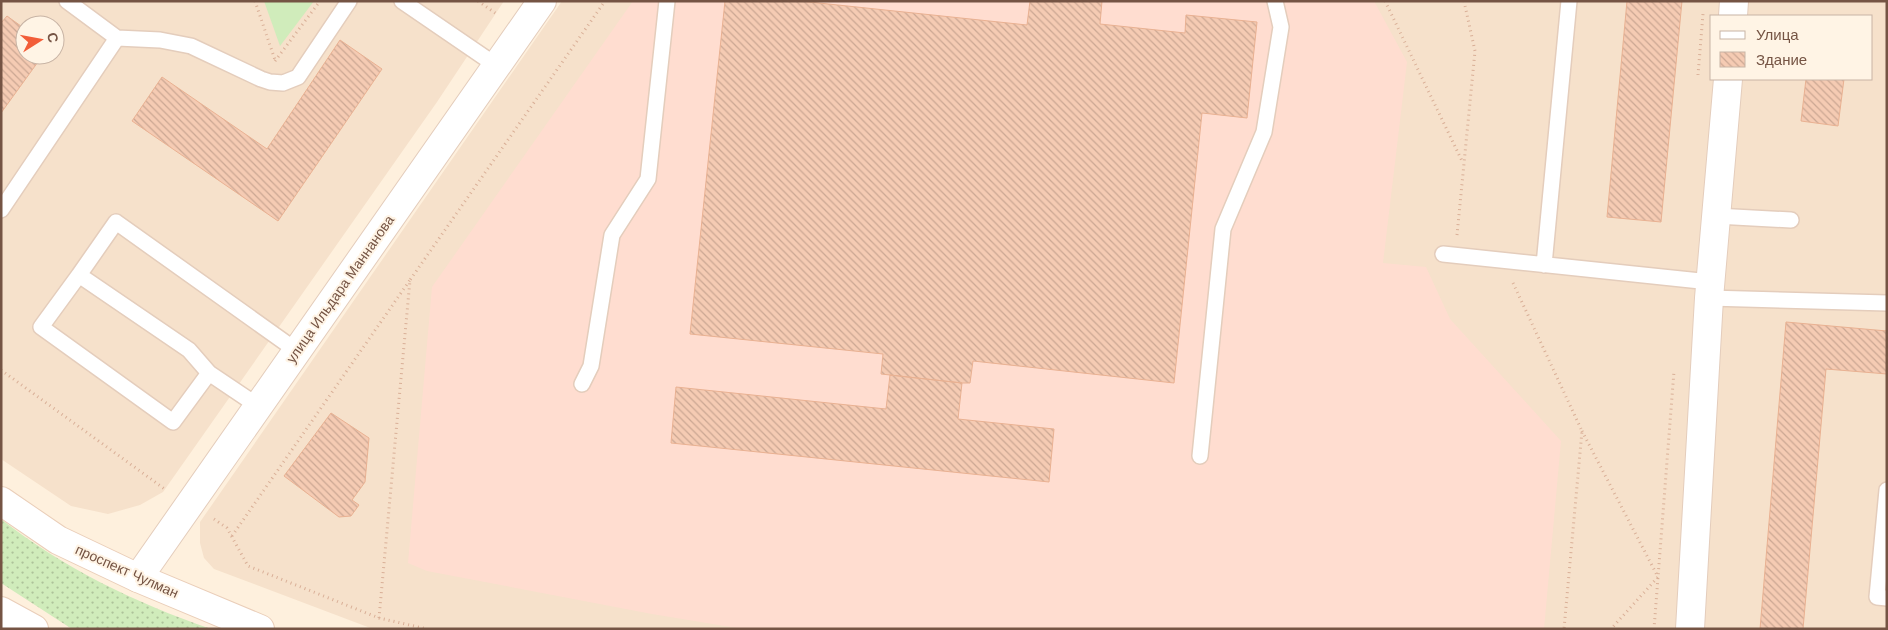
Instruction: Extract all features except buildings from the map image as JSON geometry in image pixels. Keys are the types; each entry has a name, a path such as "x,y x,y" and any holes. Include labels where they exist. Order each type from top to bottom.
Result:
{"street":[{"name":"улица Ильдара Маннанова","path":"138,578 542,1"},
{"path":"1733,15 1734,1"},
{"path":"1690,629 1709,290 1728,80"},
{"name":"проспект Чулман","path":"1,501 58,540 138,578 260,629"},
{"path":"1,611 34,629"}],"lane":[{"path":"68,1 117,38 160,40 191,46 261,80 283,83 298,77 349,1"},
{"path":"402,1 497,66"},
{"path":"582,384 590,366 612,235 648,179 667,1"},
{"path":"1200,456 1223,229 1264,132 1280,27 1275,1"},
{"path":"1544,265 1569,1"},
{"path":"1,210 117,38"},
{"path":"1716,216 1791,220"},
{"path":"209,373 173,422 41,326 116,222 297,351"},
{"path":"1449,255 1544,265 1709,290 1887,303"},
{"path":"79,275 188,350 209,373 258,406"},
{"path":"1887,490 1877,597 1887,598"}],"path":[{"path":"255,1 283,83"},
{"path":"261,80 320,1"},
{"path":"478,1 504,19"},
{"path":"232,536 605,1"},
{"path":"1385,1 1464,163"},
{"path":"1449,255 1464,163 1475,51 1464,1"},
{"path":"1503,260 1582,431 1658,577 1611,629"},
{"path":"379,618 410,280"},
{"path":"1564,629 1582,431"}],"shaded area":[{"path":"1,1 504,1 437,102 163,492 140,505 108,514 71,506 1,459"},
{"path":"562,1 1887,1 1887,629 373,629 214,569 204,558 200,543 200,522"},
{"path":"633,1 1374,1 1407,62 1383,263 1426,267 1450,319 1561,441 1544,629 743,629 652,614 427,571 408,563 432,287"}],"green space":[{"path":"264,1 314,1 280,46"},
{"path":"1,519 49,553 101,583 155,608 211,629 72,629 1,583"}]}
